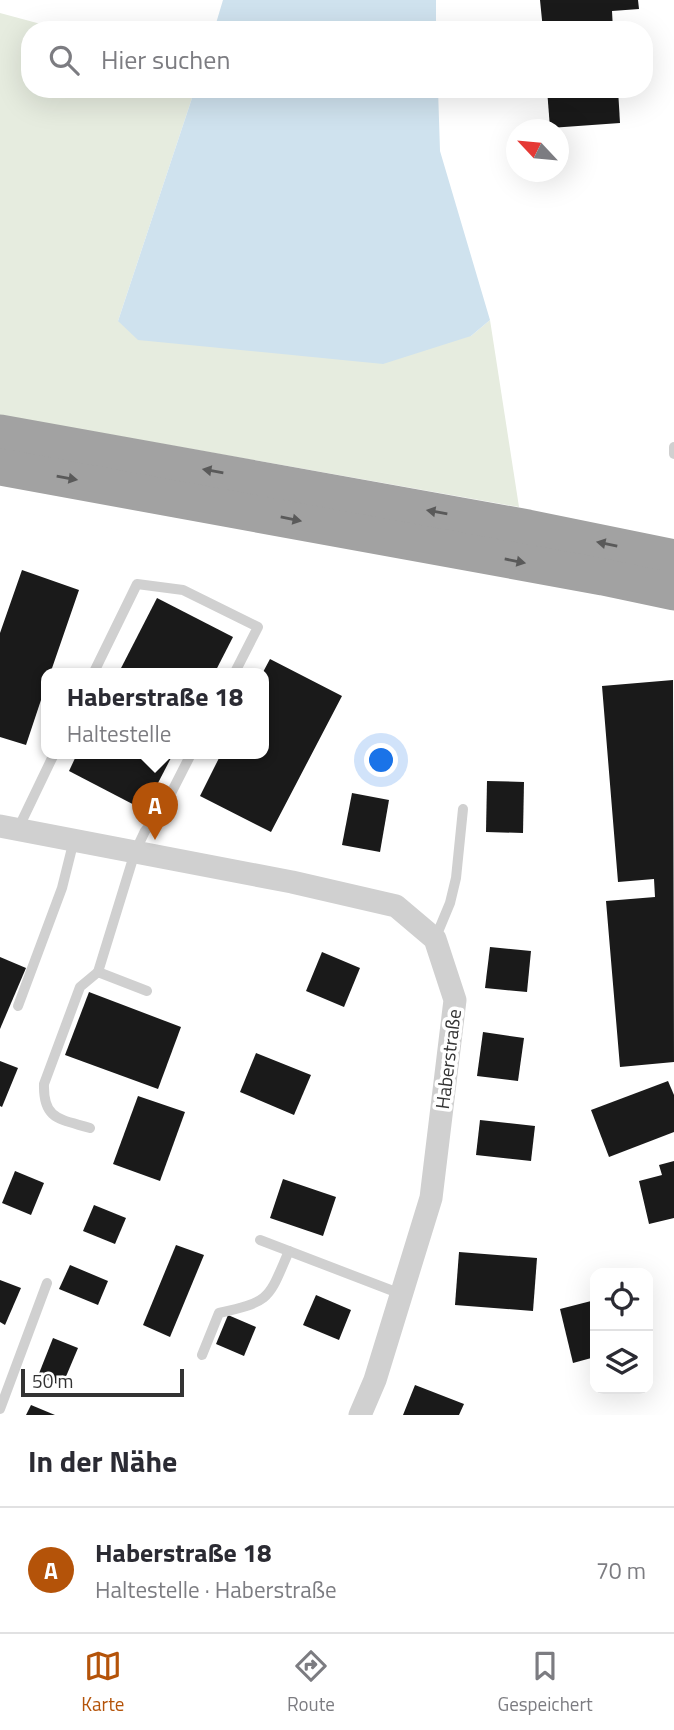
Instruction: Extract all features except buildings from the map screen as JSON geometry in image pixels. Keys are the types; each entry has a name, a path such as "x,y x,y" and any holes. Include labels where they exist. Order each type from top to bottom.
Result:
{"highway":[{"path":"0,433 528,528 674,558"},
{"path":"0,467 674,592"}],"street":[{"path":"9,827 292,882 396,906 435,939"},
{"name":"Haberstraße","path":"360,1415 375,1380 431,1198 455,1000 435,939"}],"lane":[{"path":"96,668 137,584 183,590 258,627 237,668"},
{"path":"9,827 51,759"},
{"path":"90,1128 61,1119 49,1112 44,1101 44,1084 80,987 98,972 135,852 145,831 162,811 188,759"},
{"path":"435,939 450,903 456,878 463,809"},
{"path":"18,1006 62,888 74,840"},
{"path":"98,972 147,991"},
{"path":"260,1240 401,1294"},
{"path":"202,1355 219,1313 256,1305 272,1291 289,1251"},
{"path":"0,1409 47,1283"}],"shaded area":[{"path":"0,13 30,21 21,21 21,98 192,98 118,321 471,336 490,320 519,507 0,415"}],"water":[{"path":"223,0 436,0 436,21 217,21"},
{"path":"192,98 438,98 440,151 490,320 471,336 383,364 138,340 118,321"}],"place":[{"name":"Haberstraße 18","path":"155,840"}]}
